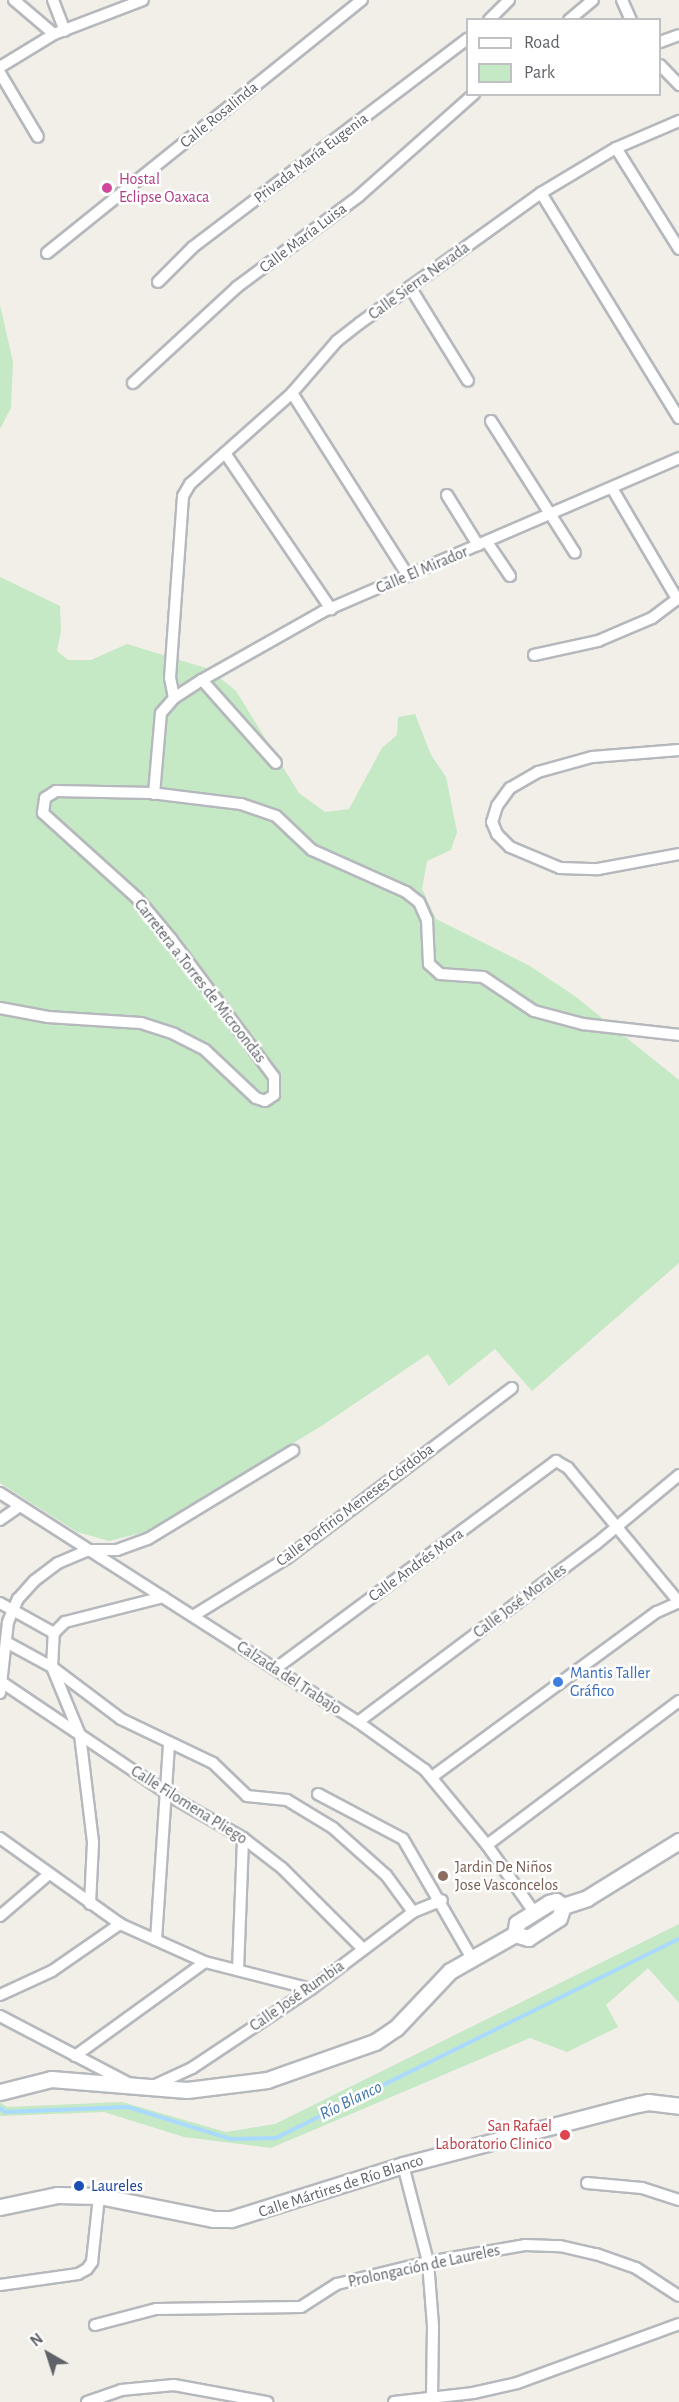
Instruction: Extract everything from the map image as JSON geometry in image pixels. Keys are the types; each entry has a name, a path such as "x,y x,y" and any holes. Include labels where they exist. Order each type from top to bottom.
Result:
{"main road":[{"path":"515,1934 517,1923 534,1912 554,1901 563,1906 587,1898 679,1841"},
{"path":"0,2092 51,2079 187,2090 267,2080 375,2042 396,2028 437,1983 471,1957 515,1934 528,1938 559,1918 563,1906"},
{"name":"Calle Mártires de Río Blanco","path":"0,2207 57,2195 99,2196 213,2219 231,2219 403,2165 629,2106 648,2102 679,2106"}],"street":[{"path":"14,0 60,32"},
{"path":"53,0 60,32"},
{"path":"0,67 60,32 144,0"},
{"name":"Calle Rosalinda","path":"47,253 362,0"},
{"path":"491,18 508,0"},
{"path":"571,18 593,0"},
{"path":"622,0 630,18"},
{"path":"661,42 679,35"},
{"name":"Privada María Eugenia","path":"158,282 193,247 466,40"},
{"path":"661,65 679,85"},
{"path":"0,73 38,137"},
{"name":"Calle María Luisa","path":"133,383 237,287 358,196 472,96"},
{"name":"Calle Sierra Nevada","path":"174,698 170,678 183,496 190,484 292,393 338,342 410,287 541,193 616,148 679,121"},
{"path":"616,148 679,249"},
{"path":"541,193 679,418"},
{"path":"410,287 468,381"},
{"path":"292,393 408,576"},
{"path":"491,421 575,553"},
{"path":"225,453 331,609"},
{"name":"Calle El Mirador","path":"174,698 202,680 331,609 679,458"},
{"path":"534,655 598,641 652,618 678,599 612,488"},
{"path":"447,495 510,576"},
{"path":"202,680 276,763"},
{"path":"154,794 159,721 174,698"},
{"path":"679,750 592,757 538,772 510,788 497,806 492,822 497,834 510,847 560,868 598,869 679,854"},
{"name":"Carretera a Torres de Microondas","path":"0,1008 48,1017 152,1027 205,1050 256,1098 265,1101 274,1095 274,1077 151,915 43,813 45,798 56,791 154,794 241,804 276,816 312,850 406,892 419,902 427,920 429,964 441,974 483,977 534,1011 583,1024 679,1035"},
{"name":"Calle Porfirio Meneses Córdoba","path":"193,1616 286,1558 512,1388"},
{"path":"0,1693 12,1611 34,1581 58,1563 88,1550 117,1550 148,1539 293,1451"},
{"name":"Calle Andrés Mora","path":"275,1669 556,1461 568,1468 618,1526"},
{"name":"Calle José Morales","path":"358,1722 618,1526 679,1475"},
{"name":"Calzada del Trabajo","path":"0,1494 358,1722 432,1777 487,1845 534,1912"},
{"path":"0,1520 20,1506"},
{"path":"432,1777 657,1612 679,1602 618,1526"},
{"path":"90,1904 93,1842 80,1735 52,1667 54,1633 65,1622 163,1597"},
{"path":"0,1603 54,1633"},
{"path":"6,1642 52,1667 121,1719 169,1744 213,1763 247,1796 277,1797 300,1808 361,1850 386,1875 413,1912"},
{"name":"Calle Filomena Pliego","path":"0,1681 166,1793 243,1838 282,1868 362,1948"},
{"path":"487,1845 679,1701"},
{"path":"156,1940 169,1744"},
{"path":"318,1794 395,1832 441,1900 471,1957"},
{"path":"0,1838 120,1924 205,1962 311,1989"},
{"path":"238,1970 243,1838"},
{"path":"0,1916 49,1875"},
{"name":"Calle José Rumbia","path":"143,2088 192,2068 311,1989 362,1948 413,1912 441,1900"},
{"path":"0,1995 52,1971 120,1924"},
{"path":"75,2056 205,1962"},
{"path":"0,2016 75,2056 143,2088"},
{"path":"403,2165 428,2262 434,2326 432,2398"},
{"path":"586,2183 642,2188 679,2200"},
{"path":"0,2285 78,2274 87,2270 92,2262 99,2196"},
{"name":"Prolongación de Laureles","path":"95,2325 156,2309 301,2307 337,2284 428,2262 525,2246 560,2246 636,2268 679,2295"},
{"path":"394,2402 432,2398 517,2383 679,2324"},
{"path":"87,2402 121,2390 174,2385 267,2402"}],"green space":[{"path":"0,305 13,362 11,408 0,429"},
{"path":"0,577 60,606 61,631 57,651 68,660 91,660 127,644 209,669 236,691 299,793 325,812 349,809 382,748 397,735 398,717 415,714 431,755 446,777 457,832 451,850 427,861 422,889 436,919 530,966 576,997 679,1080 679,1263 532,1391 495,1349 449,1386 428,1354 323,1425 149,1531 109,1541 77,1532 0,1483"},
{"path":"679,1924 679,2003 648,1968 606,2005 618,2027 567,2052 530,2038 271,2148 184,2137 104,2112 0,2116 0,2102 7,2107 122,2102 226,2132 275,2124"}],"waterway":[{"name":"Río Blanco","path":"0,2108 5,2112 128,2107 231,2139 276,2138 679,1939"}],"place":[{"name":"Hostal Eclipse Oaxaca","path":"107,188"},
{"name":"Mantis Taller Gráfico","path":"558,1682"},
{"name":"Jardin De Niños Jose Vasconcelos","path":"443,1876"},
{"name":"San Rafael Laboratorio Clinico","path":"565,2135"},
{"name":"Laureles","path":"79,2186"}]}
